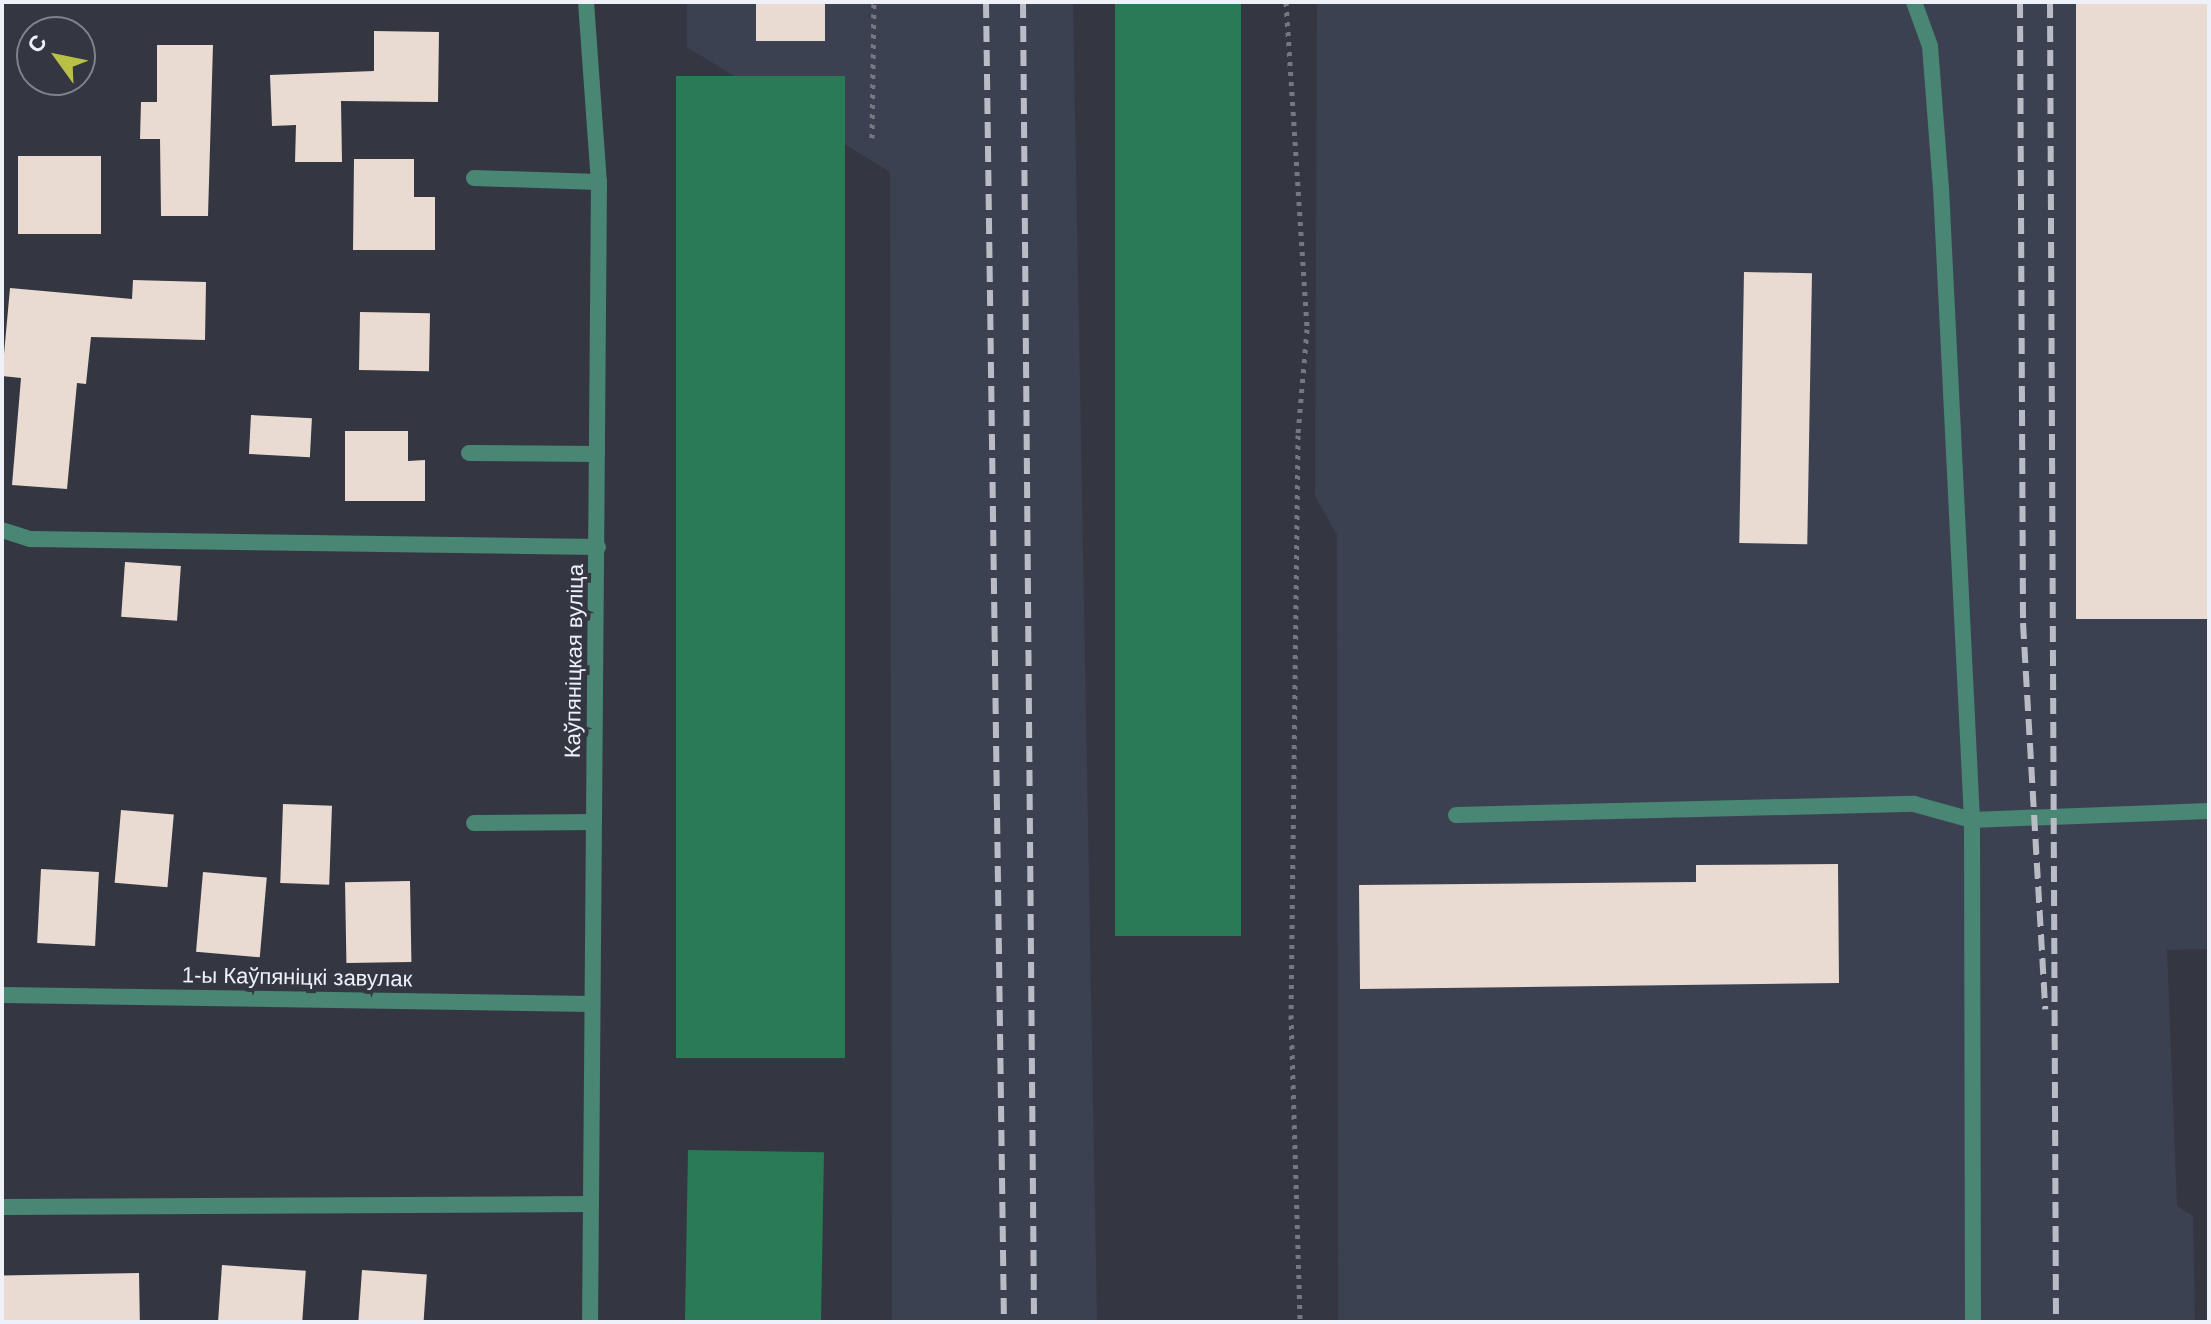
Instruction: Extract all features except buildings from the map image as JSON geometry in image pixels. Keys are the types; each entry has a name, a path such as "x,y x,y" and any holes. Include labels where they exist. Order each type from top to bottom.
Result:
{"street":[{"name":"Каўпяніцкая вуліца","path":"586,2 599,182 590,1322"},
{"path":"1914,2 1930,46 1941,188 1972,820 1973,1322"},
{"path":"474,178 599,182"},
{"path":"469,453 597,454"},
{"path":"2,530 30,539 598,547"},
{"path":"1456,815 1914,804 1972,820 2209,811"},
{"path":"474,823 594,822"},
{"name":"1-ы Каўпяніцкі завулак","path":"2,995 592,1004"},
{"path":"2,1207 591,1204"}],"path":[{"path":"872,138 874,2"},
{"path":"1286,2 1307,329 1298,435 1291,1015 1300,1322"}],"shaded area":[{"path":"687,2 1073,2 1097,1322 892,1322 890,172 687,47"},
{"path":"1317,2 2209,2 2209,949 2167,950 2177,1206 2193,1216 2195,1322 1338,1322 1337,535 1315,496"}],"green space":[{"path":"1115,2 1241,2 1241,936 1115,936"},
{"path":"676,76 845,76 845,1058 676,1058"},
{"path":"688,1150 824,1152 821,1322 685,1322"}],"railway":[{"path":"986,2 1004,1322"},
{"path":"1023,2 1034,1322"},
{"path":"2020,2 2023,623 2045,1009"},
{"path":"2050,2 2056,1322"}]}
